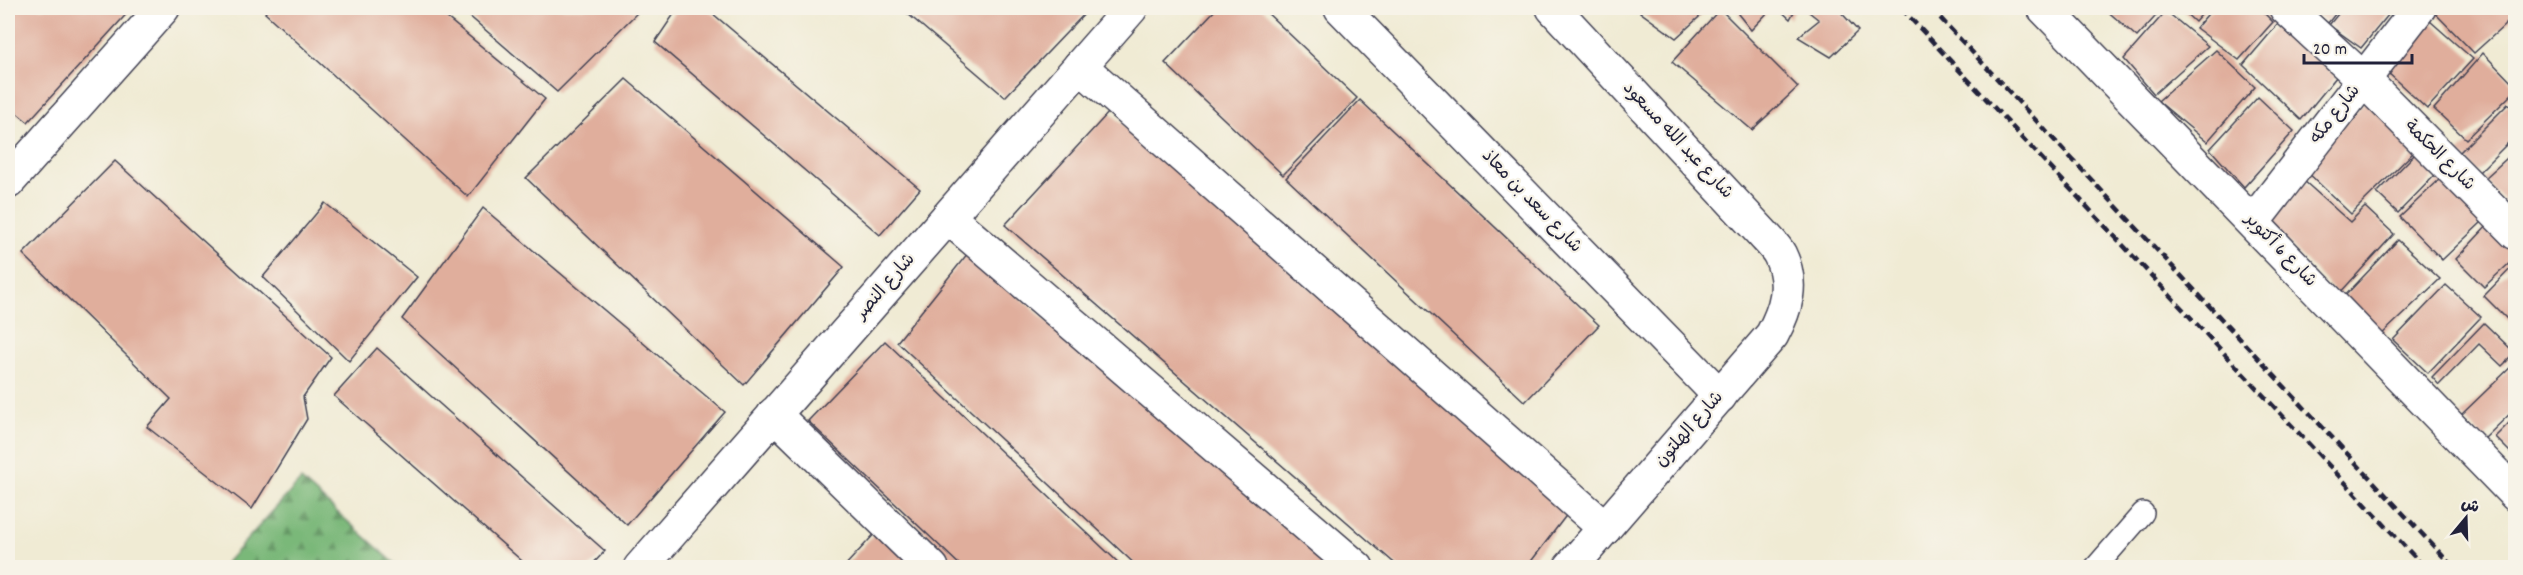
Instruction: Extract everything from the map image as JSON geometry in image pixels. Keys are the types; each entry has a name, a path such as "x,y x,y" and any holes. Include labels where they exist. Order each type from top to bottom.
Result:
{"street":[{"path":"8,182 163,8"},
{"name":"شارع النصر","path":"640,567 1131,8"},
{"name":"شارع سعد بن معاذ","path":"1341,8 1720,396"},
{"name":"شارع عبد الله مسعود","path":"1553,8 1762,233 1780,255 1788,282"},
{"path":"1584,8 1590,47"},
{"name":"شارع 6 أكتوبر","path":"2044,8 2516,495"},
{"name":"شارع الحكمة","path":"2286,8 2363,79 2516,233"},
{"name":"شارع مكه","path":"2253,222 2419,8"},
{"path":"1080,66 1605,528"},
{"path":"948,217 1357,567"},
{"name":"شارع الهلتون","path":"1570,567 1772,335 1785,310 1788,282"},
{"path":"774,414 932,567"}],"lane":[{"path":"2096,567 2143,513"}],"green space":[{"path":"301,480 399,567 222,567"}],"building":[{"path":"8,8 132,8 28,122 8,106"},
{"path":"269,8 435,8 545,99 468,197 265,13"},
{"path":"460,8 629,8 637,13 557,92"},
{"path":"678,8 706,8 920,189 880,235 655,42"},
{"path":"901,8 1090,8 1005,97"},
{"path":"1217,8 1262,8 1357,98 1283,175 1165,63"},
{"path":"1643,8 1709,8 1676,38 1640,12"},
{"path":"1744,8 1772,8 1751,30 1738,14"},
{"path":"1778,8 1796,8 1790,19"},
{"path":"1804,8 1837,8 1858,31 1831,57 1798,37 1819,20"},
{"path":"2104,8 2163,8 2137,37"},
{"path":"2180,8 2207,8 2195,22"},
{"path":"2213,8 2259,8 2273,22 2239,60 2196,28"},
{"path":"2310,8 2340,8 2328,23"},
{"path":"2343,8 2394,8 2361,48 2329,25"},
{"path":"2430,8 2516,8 2516,15 2474,53"},
{"path":"1720,9 1798,87 1752,130 1672,62"},
{"path":"2166,11 2208,46 2154,94 2124,59"},
{"path":"2430,21 2473,59 2427,109 2385,70"},
{"path":"2278,24 2337,76 2301,120 2243,65"},
{"path":"2216,50 2255,87 2207,142 2158,101"},
{"path":"2483,53 2516,87 2516,90 2466,139 2434,109"},
{"path":"626,79 844,267 744,385 526,178"},
{"path":"2258,97 2294,131 2244,187 2210,149"},
{"path":"1360,100 1599,325 1525,402 1286,178"},
{"path":"2367,100 2417,149 2351,214 2302,167"},
{"path":"2508,104 2516,112 2516,135 2479,172 2459,153"},
{"path":"1109,112 1568,513 1526,568 1400,568 1005,225"},
{"path":"2516,150 2516,204 2510,208 2484,179"},
{"path":"2417,152 2438,172 2398,213 2377,193"},
{"path":"115,161 331,357 303,397 307,419 252,509 147,427 171,399 23,254"},
{"path":"2440,179 2482,222 2442,260 2400,217"},
{"path":"2303,180 2350,222 2365,207 2394,234 2338,295 2269,222"},
{"path":"325,203 417,277 349,361 263,277"},
{"path":"483,208 725,412 627,525 402,319"},
{"path":"2490,223 2516,248 2516,257 2484,287 2456,259"},
{"path":"2398,240 2440,279 2378,338 2342,299"},
{"path":"968,253 1334,568 1139,568 897,342"},
{"path":"2516,263 2516,317 2510,322 2484,296"},
{"path":"2446,285 2481,317 2428,373 2393,340"},
{"path":"2484,323 2515,353 2502,366 2479,344 2439,385 2432,377"},
{"path":"885,341 1124,568 963,568 808,421"},
{"path":"377,348 605,551 589,568 530,568 334,396"},
{"path":"2516,362 2516,408 2484,439 2461,415"},
{"path":"2516,416 2516,458 2495,437"},
{"path":"879,529 917,568 843,568"}],"railway":[{"path":"1901,8 2425,568"},
{"path":"1931,8 2454,568"}]}
